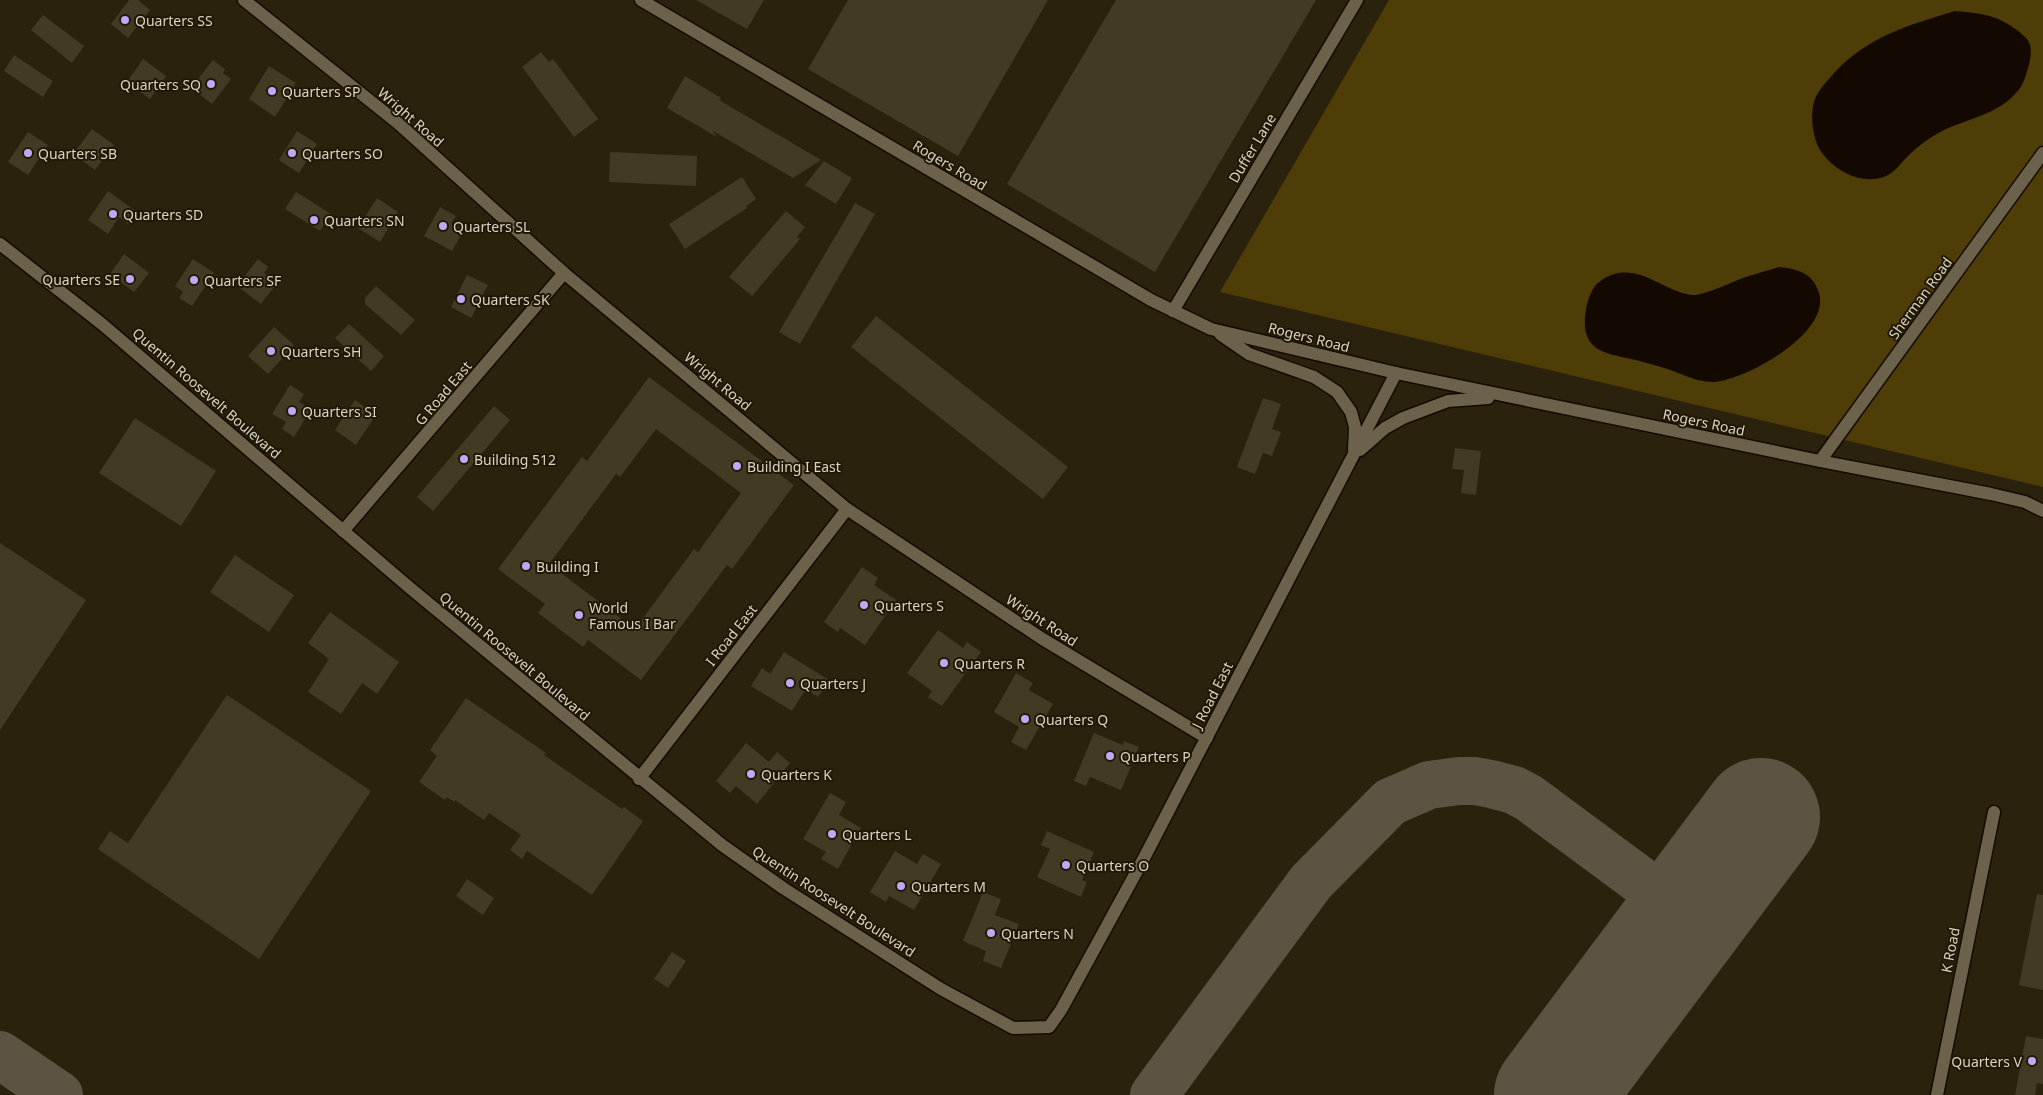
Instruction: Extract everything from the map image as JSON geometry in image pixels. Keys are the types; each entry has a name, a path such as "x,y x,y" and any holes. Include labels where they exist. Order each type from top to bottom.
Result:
{"street":[{"name":"Wright Road","path":"244,0 399,124 564,273 847,509 1041,638 1206,738"},
{"name":"Rogers Road","path":"641,0 967,193 1173,311 1211,329 1396,374 1991,494 2025,502 2043,511"},
{"name":"Duffer Lane","path":"1173,311 1357,0"},
{"name":"Sherman Road","path":"1820,461 2043,153"},
{"name":"Quentin Roosevelt Boulevard","path":"0,244 102,324 343,531 639,779 722,846 783,888 941,989 1013,1028 1049,1027"},
{"name":"G Road East","path":"343,531 564,273"},
{"path":"1211,329 1249,354 1314,376 1337,392 1351,412 1355,427 1354,455"},
{"name":"J Road East","path":"1049,1027 1080,976 1396,374"},
{"path":"1354,455 1385,428 1403,418 1441,403 1470,398 1507,397"},
{"name":"I Road East","path":"639,779 847,509"},
{"name":"K Road","path":"1937,1095 1994,812"}],"shaded area":[{"path":"1389,0 2043,0 2043,487 1220,292"},
{"path":"1955,11 1976,13 2002,21 2027,39 2031,49 2031,57 2020,88 2002,105 1946,129 1930,138 1888,175 1877,179 1865,179 1842,171 1831,163 1817,144 1812,121 1815,99 1824,85 1848,60 1862,49 1890,33"},
{"path":"1779,267 1804,273 1813,281 1819,293 1819,308 1812,323 1800,338 1765,363 1729,379 1708,382 1694,379 1661,367 1608,353 1593,345 1585,330 1587,306 1595,286 1603,279 1615,274 1626,272 1637,274 1681,292 1697,295"}],"building":[{"name":"Quarters SS","path":"129,0 138,0 150,10 128,38 111,24"},
{"path":"696,0 764,0 747,29"},
{"path":"848,0 1048,0 958,156 808,69"},
{"path":"1116,0 1316,0 1155,272 1007,184"},
{"path":"43,15 84,46 72,63 31,30"},
{"path":"541,52 549,62 553,59 598,119 574,137 522,67"},
{"path":"14,55 53,81 43,97 4,71"},
{"path":"143,59 166,76 150,99 127,82"},
{"name":"Quarters SQ","path":"213,60 225,69 223,73 231,79 212,104 191,88"},
{"name":"Quarters SP","path":"269,66 296,83 275,117 249,99"},
{"path":"685,76 721,98 719,100 821,160 793,178 713,131 717,137 667,108"},
{"path":"92,129 114,145 95,170 73,154"},
{"name":"Quarters SO","path":"297,131 317,144 299,173 279,160"},
{"name":"Quarters SB","path":"28,132 48,145 28,175 8,162"},
{"path":"610,152 697,156 696,186 609,182"},
{"path":"824,161 852,178 836,204 805,185"},
{"path":"742,177 756,199 746,206 747,208 685,249 669,224"},
{"name":"Quarters SD","path":"108,191 137,212 128,224 119,217 108,234 88,220"},
{"name":"Quarters SN","path":"296,192 331,214 320,231 285,209"},
{"path":"377,198 398,212 380,242 358,228"},
{"path":"855,203 875,214 800,344 779,332"},
{"name":"Quarters SL","path":"440,207 456,216 451,223 464,230 452,251 424,236"},
{"path":"786,211 805,227 797,237 800,239 752,296 729,277"},
{"name":"Quarters SE","path":"124,254 149,273 134,292 110,274"},
{"name":"Quarters SF","path":"193,259 214,273 192,306 179,298 183,292 175,286"},
{"path":"258,259 268,267 264,273 277,283 261,304 237,286"},
{"name":"Quarters SK","path":"467,275 488,285 471,318 451,307"},
{"path":"376,286 415,320 401,335 365,304 365,298"},
{"path":"876,316 1068,467 1043,499 851,347"},
{"path":"349,324 384,356 371,371 335,338"},
{"name":"Quarters SH","path":"274,327 294,345 268,374 248,356"},
{"path":"649,377 794,485 732,569 727,565 641,680 588,640 583,647 538,613 545,604 498,569 582,457 587,461","holes":["656,429 741,493 698,552 694,549 635,629 549,564 616,474 620,477"]},
{"name":"Quarters SI","path":"290,385 304,394 299,402 311,409 294,437 282,429 286,422 272,414"},
{"path":"1263,398 1281,404 1272,429 1281,432 1272,456 1263,453 1255,474 1237,467"},
{"path":"355,400 376,415 356,445 335,430"},
{"name":"Building 512","path":"494,406 510,420 433,511 417,497"},
{"path":"135,418 216,471 181,526 99,473"},
{"path":"1455,448 1481,451 1476,495 1461,493 1464,470 1452,469"},
{"path":"0,543 86,600 0,730"},
{"path":"235,555 294,595 269,632 210,592"},
{"name":"Quarters S","path":"862,567 878,578 874,585 896,600 865,645 840,628 838,632 824,622"},
{"path":"330,612 399,662 377,694 362,683 341,714 308,692 329,659 308,643"},
{"name":"Quarters R","path":"938,630 963,648 967,642 981,652 942,706 928,697 932,691 907,673"},
{"name":"Quarters J","path":"784,652 829,680 818,697 806,689 792,711 751,686 762,668 770,674"},
{"name":"Quarters Q","path":"1016,673 1033,683 1029,690 1053,704 1026,750 1011,742 1019,727 994,712"},
{"path":"227,695 371,791 259,959 98,849 110,831 128,843"},
{"path":"466,698 546,753 544,755 622,809 624,807 643,821 592,895 527,851 522,859 510,850 521,835 489,813 484,820 455,800 454,802 447,797 445,800 419,782 437,756 430,750"},
{"name":"Quarters P","path":"1094,733 1123,745 1124,741 1139,747 1121,790 1090,777 1086,786 1074,781"},
{"name":"Quarters K","path":"746,743 769,762 777,752 790,763 757,804 736,786 730,793 716,781"},
{"name":"Quarters L","path":"830,793 846,802 839,815 861,828 838,869 821,859 826,852 803,839"},
{"name":"Quarters O","path":"1047,831 1094,852 1082,880 1087,882 1081,897 1037,877 1050,849 1041,845"},
{"name":"Quarters M","path":"895,851 917,864 923,854 941,864 914,910 889,896 886,902 870,892"},
{"path":"467,879 494,898 483,915 456,896"},
{"name":"Quarters N","path":"983,892 1001,899 995,915 1019,924 1001,968 983,961 986,951 963,941"},
{"path":"2037,894 2043,895 2043,990 2019,985"},
{"path":"672,952 686,961 668,988 654,979"},
{"name":"Quarters V","path":"2026,1036 2043,1039 2043,1084 2037,1083 2035,1095 2015,1095"}],"taxiway":[{"path":"1154,1095 1311,882 1390,802 1429,785 1475,781 1514,790 1529,798 1687,915"},
{"path":"0,1055 59,1095"}],"runway":[{"path":"1553,1095 1761,817"}],"place":[{"name":"Quarters SS","path":"125,20"},
{"name":"Quarters SQ","path":"211,84"},
{"name":"Quarters SP","path":"272,91"},
{"name":"Quarters SB","path":"28,153"},
{"name":"Quarters SO","path":"292,153"},
{"name":"Quarters SD","path":"113,214"},
{"name":"Quarters SN","path":"314,220"},
{"name":"Quarters SL","path":"443,226"},
{"name":"Quarters SE","path":"130,279"},
{"name":"Quarters SF","path":"194,280"},
{"name":"Quarters SK","path":"461,299"},
{"name":"Quarters SH","path":"271,351"},
{"name":"Quarters SI","path":"292,411"},
{"name":"Building 512","path":"464,459"},
{"name":"Building I East","path":"737,466"},
{"name":"Building I","path":"526,566"},
{"name":"Quarters S","path":"864,605"},
{"name":"World Famous I Bar","path":"579,615"},
{"name":"Quarters R","path":"944,663"},
{"name":"Quarters J","path":"790,683"},
{"name":"Quarters Q","path":"1025,719"},
{"name":"Quarters P","path":"1110,756"},
{"name":"Quarters K","path":"751,774"},
{"name":"Quarters L","path":"832,834"},
{"name":"Quarters O","path":"1066,865"},
{"name":"Quarters M","path":"901,886"},
{"name":"Quarters N","path":"991,933"},
{"name":"Quarters V","path":"2032,1061"}]}
